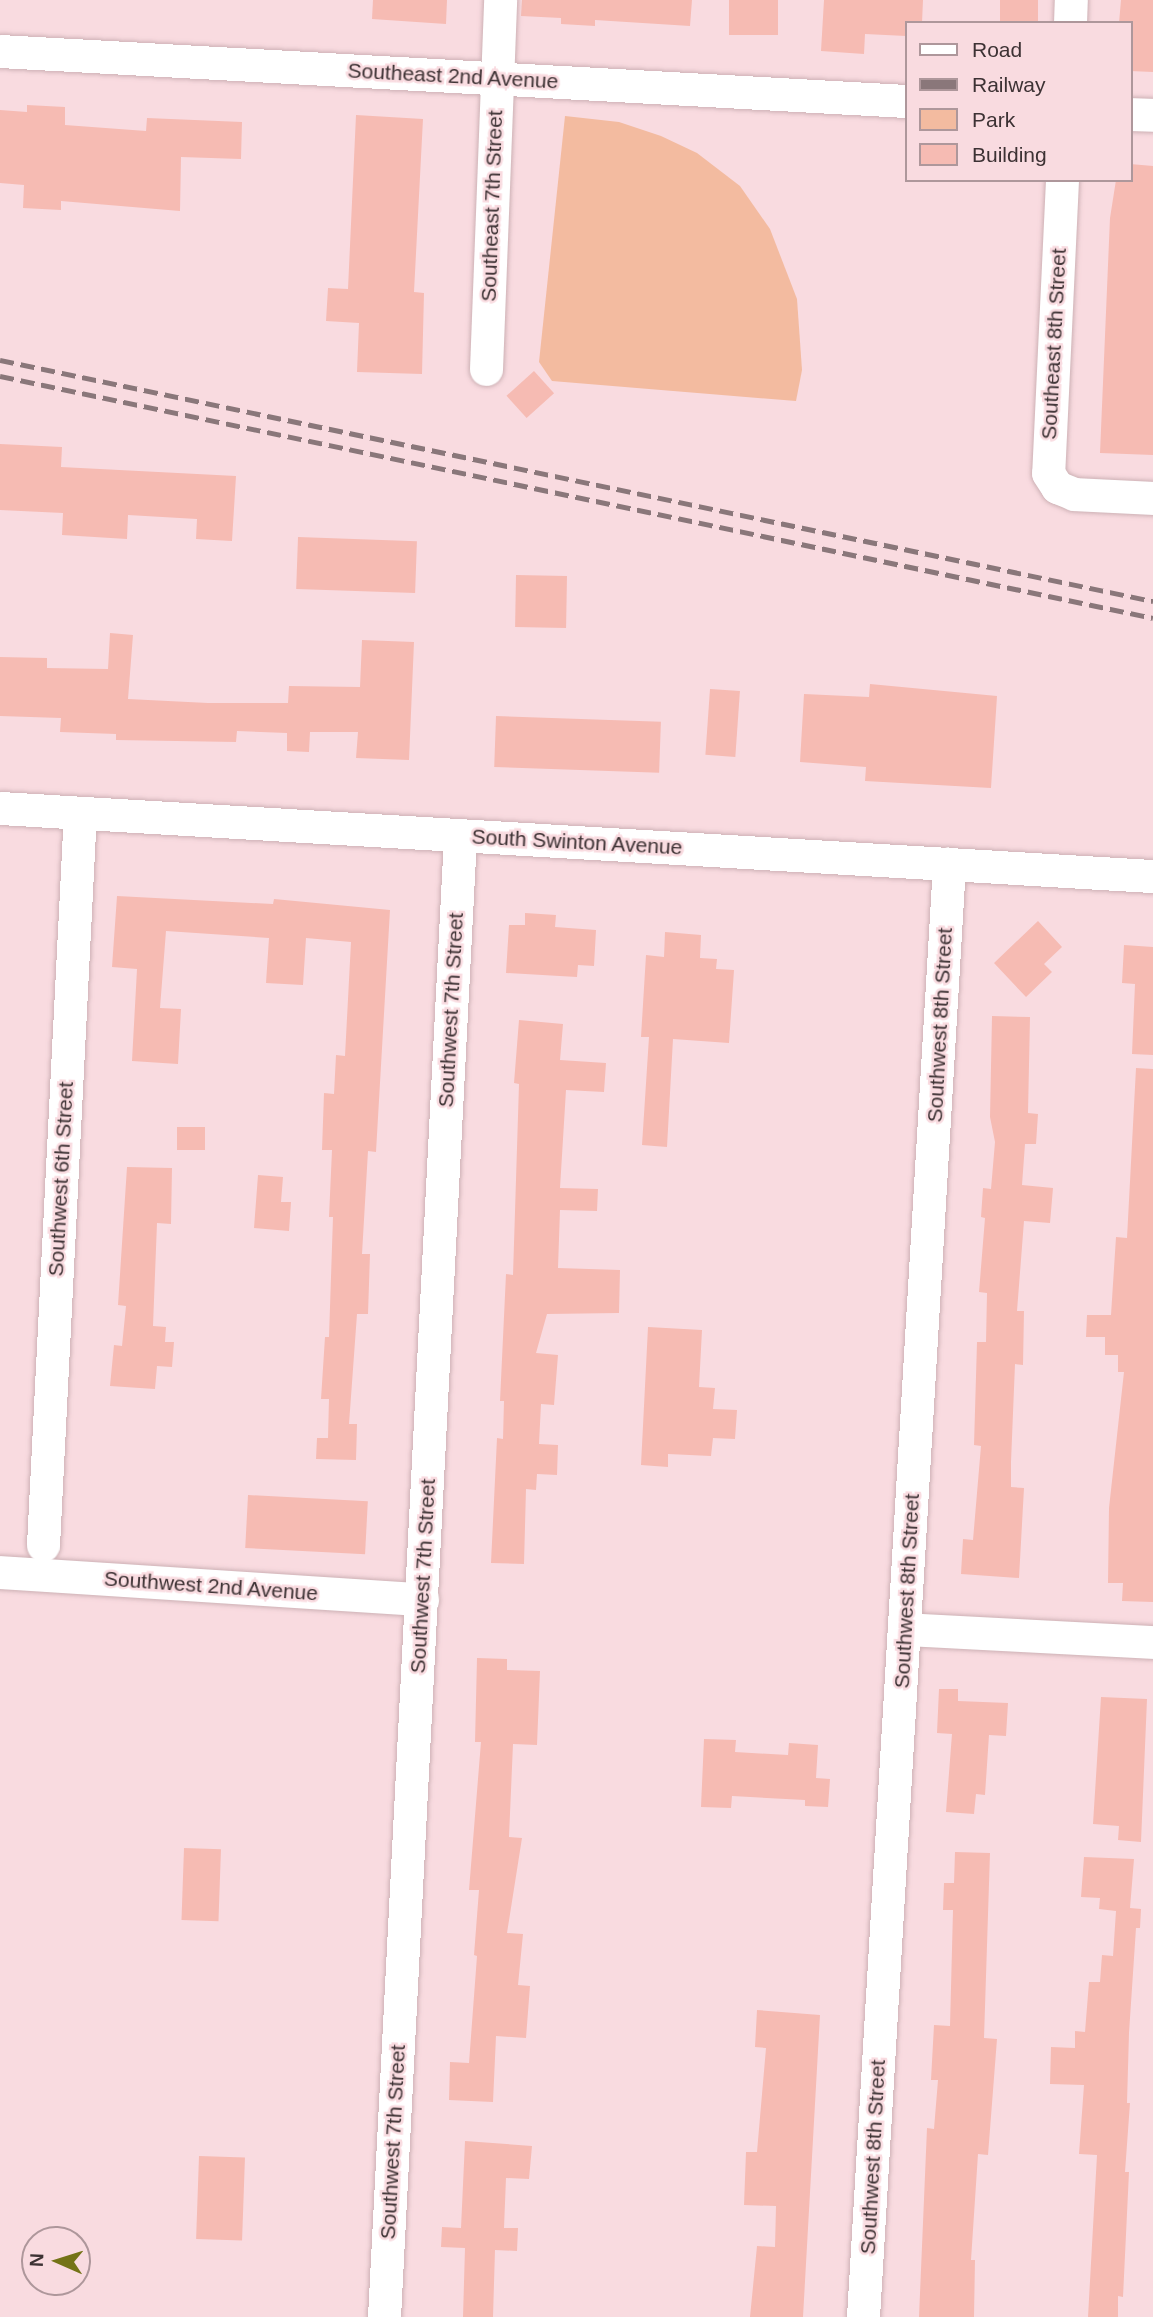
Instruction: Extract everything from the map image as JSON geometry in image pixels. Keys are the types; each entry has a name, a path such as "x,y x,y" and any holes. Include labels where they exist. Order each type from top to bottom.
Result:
{"street":[{"name":"Southeast 7th Street","path":"486,369 500,0"},
{"path":"1070,21 1071,0"},
{"name":"Southeast 2nd Avenue","path":"0,51 904,101"},
{"path":"1132,114 1153,115"},
{"name":"Southeast 8th Street","path":"1062,182 1048,472 1057,487 1074,494 1153,498"},
{"name":"South Swinton Avenue","path":"0,808 1153,876"},
{"name":"Southwest 6th Street","path":"43,1545 80,813"},
{"name":"Southwest 7th Street","path":"384,2317 460,835"},
{"name":"Southwest 8th Street","path":"863,2317 949,864"},
{"name":"Southwest 2nd Avenue","path":"0,1572 422,1599"},
{"path":"904,1629 1153,1642"}],"green space":[{"path":"565,116 619,122 661,136 697,153 740,186 770,229 797,299 802,370 796,401 552,381 539,362"}],"building":[{"path":"373,0 447,0 446,24 372,19"},
{"path":"522,0 692,0 690,26 595,20 595,26 561,24 561,18 521,16"},
{"path":"729,0 778,0 778,35 729,35"},
{"path":"824,0 923,0 922,21 904,21 904,36 865,34 864,54 821,51"},
{"path":"1000,0 1038,0 1038,21 1000,21"},
{"path":"1121,0 1153,0 1153,72 1132,71 1132,21 1119,21"},
{"path":"27,105 65,107 65,125 146,131 147,118 242,122 241,159 181,157 180,211 61,201 61,210 23,208 24,185 0,183 0,110 27,112"},
{"path":"356,115 423,119 414,292 424,293 422,374 357,372 359,323 326,321 328,288 348,289"},
{"path":"1132,164 1153,166 1153,455 1100,453 1110,218 1116,182 1132,182"},
{"path":"534,371 554,393 527,418 507,396"},
{"path":"0,444 62,447 61,467 236,476 232,541 196,539 197,519 128,515 127,539 62,535 63,513 0,510"},
{"path":"298,537 417,541 415,593 296,589"},
{"path":"516,575 567,576 566,628 515,627"},
{"path":"110,633 133,635 128,699 208,703 288,703 289,686 360,687 362,640 414,642 409,760 356,758 358,732 310,732 309,752 287,751 287,733 237,731 236,742 116,740 116,734 60,732 61,718 0,716 0,657 47,658 47,668 108,669"},
{"path":"870,684 997,696 991,788 865,781 866,767 800,762 804,694 869,697"},
{"path":"710,689 740,691 735,757 705,755"},
{"path":"496,716 661,722 659,773 494,767"},
{"path":"117,896 273,904 274,899 390,910 376,1152 368,1151 362,1254 370,1254 368,1314 357,1314 349,1424 357,1424 356,1460 316,1459 317,1438 328,1438 329,1399 321,1399 325,1337 329,1337 333,1217 329,1217 332,1150 322,1150 324,1093 334,1094 336,1055 345,1056 351,942 306,938 303,985 266,983 269,938 166,931 160,1008 181,1009 178,1064 132,1061 137,969 112,967"},
{"path":"525,913 556,915 555,927 596,930 594,966 578,965 577,977 506,973 509,925 525,925"},
{"path":"1038,921 1062,947 1044,964 1052,972 1026,997 994,963"},
{"path":"665,932 701,935 700,958 717,959 716,969 734,970 729,1043 673,1039 667,1147 642,1145 649,1037 641,1037 646,955 664,957"},
{"path":"1124,945 1153,947 1153,1055 1132,1054 1135,984 1122,983"},
{"path":"992,1016 1030,1017 1028,1113 1038,1114 1036,1144 1025,1144 1022,1185 1053,1188 1050,1223 1024,1221 1017,1311 1024,1311 1023,1365 1015,1364 1011,1462 1011,1487 1024,1488 1019,1578 961,1574 963,1539 973,1540 981,1446 974,1445 977,1342 986,1342 987,1293 979,1292 985,1218 981,1217 983,1188 991,1189 995,1142 990,1117"},
{"path":"519,1020 563,1024 560,1060 606,1063 604,1092 566,1090 560,1188 598,1189 597,1211 560,1210 558,1268 620,1270 619,1313 547,1314 536,1353 558,1355 554,1405 541,1404 539,1444 558,1445 557,1475 537,1474 536,1490 526,1489 524,1564 491,1563 497,1438 503,1439 504,1401 500,1401 506,1274 513,1275 519,1084 514,1083"},
{"path":"1136,1068 1153,1069 1153,1602 1122,1601 1123,1583 1108,1583 1109,1508 1124,1372 1118,1372 1118,1355 1105,1355 1105,1337 1086,1337 1087,1315 1111,1315 1116,1237 1127,1238"},
{"path":"177,1127 205,1127 205,1150 177,1150"},
{"path":"127,1167 172,1168 171,1224 157,1223 153,1326 166,1327 165,1342 174,1342 172,1367 157,1366 155,1389 110,1386 114,1345 122,1346 126,1306 118,1305"},
{"path":"258,1175 283,1177 281,1202 291,1202 289,1231 254,1228"},
{"path":"648,1327 702,1330 699,1387 715,1388 713,1409 737,1410 735,1439 713,1438 711,1456 668,1454 668,1467 641,1465"},
{"path":"248,1495 368,1501 365,1554 245,1548"},
{"path":"477,1658 507,1659 507,1670 540,1671 537,1745 513,1744 509,1837 522,1838 507,1933 523,1934 518,1985 530,1986 526,2038 496,2036 493,2102 449,2100 450,2062 469,2063 477,1956 474,1955 479,1890 469,1890 481,1742 475,1742"},
{"path":"939,1689 958,1689 958,1701 1008,1703 1006,1736 989,1735 985,1795 976,1794 974,1814 946,1812 952,1734 937,1733"},
{"path":"1101,1697 1147,1699 1141,1842 1118,1840 1119,1826 1093,1824"},
{"path":"704,1739 736,1740 735,1752 788,1755 789,1743 818,1745 816,1778 830,1779 828,1807 805,1806 805,1800 732,1796 731,1808 701,1807"},
{"path":"184,1848 221,1849 218,1921 181,1920"},
{"path":"955,1852 990,1853 984,2038 997,2039 988,2155 978,2154 971,2260 975,2260 974,2317 919,2317 927,2128 934,2129 938,2080 931,2080 934,2025 950,2026 953,1910 943,1910 944,1883 954,1883"},
{"path":"1084,1857 1134,1859 1130,1908 1141,1909 1140,1928 1136,1928 1129,2033 1127,2103 1130,2103 1125,2172 1129,2172 1123,2297 1118,2296 1118,2317 1088,2317 1097,2155 1079,2154 1084,2085 1050,2084 1051,2047 1075,2048 1075,2031 1085,2032 1089,1982 1100,1982 1102,1955 1113,1956 1116,1911 1099,1909 1100,1898 1081,1897"},
{"path":"757,2010 820,2015 803,2317 750,2317 757,2246 775,2247 776,2206 744,2205 746,2152 757,2152 766,2048 755,2047"},
{"path":"465,2141 532,2146 529,2179 506,2178 504,2228 518,2228 517,2251 495,2250 493,2317 463,2317 465,2248 441,2247 442,2227 461,2228"},
{"path":"199,2156 245,2158 242,2241 196,2239"}],"railway":[{"path":"0,360 1153,601"},
{"path":"0,376 1153,618"}]}
